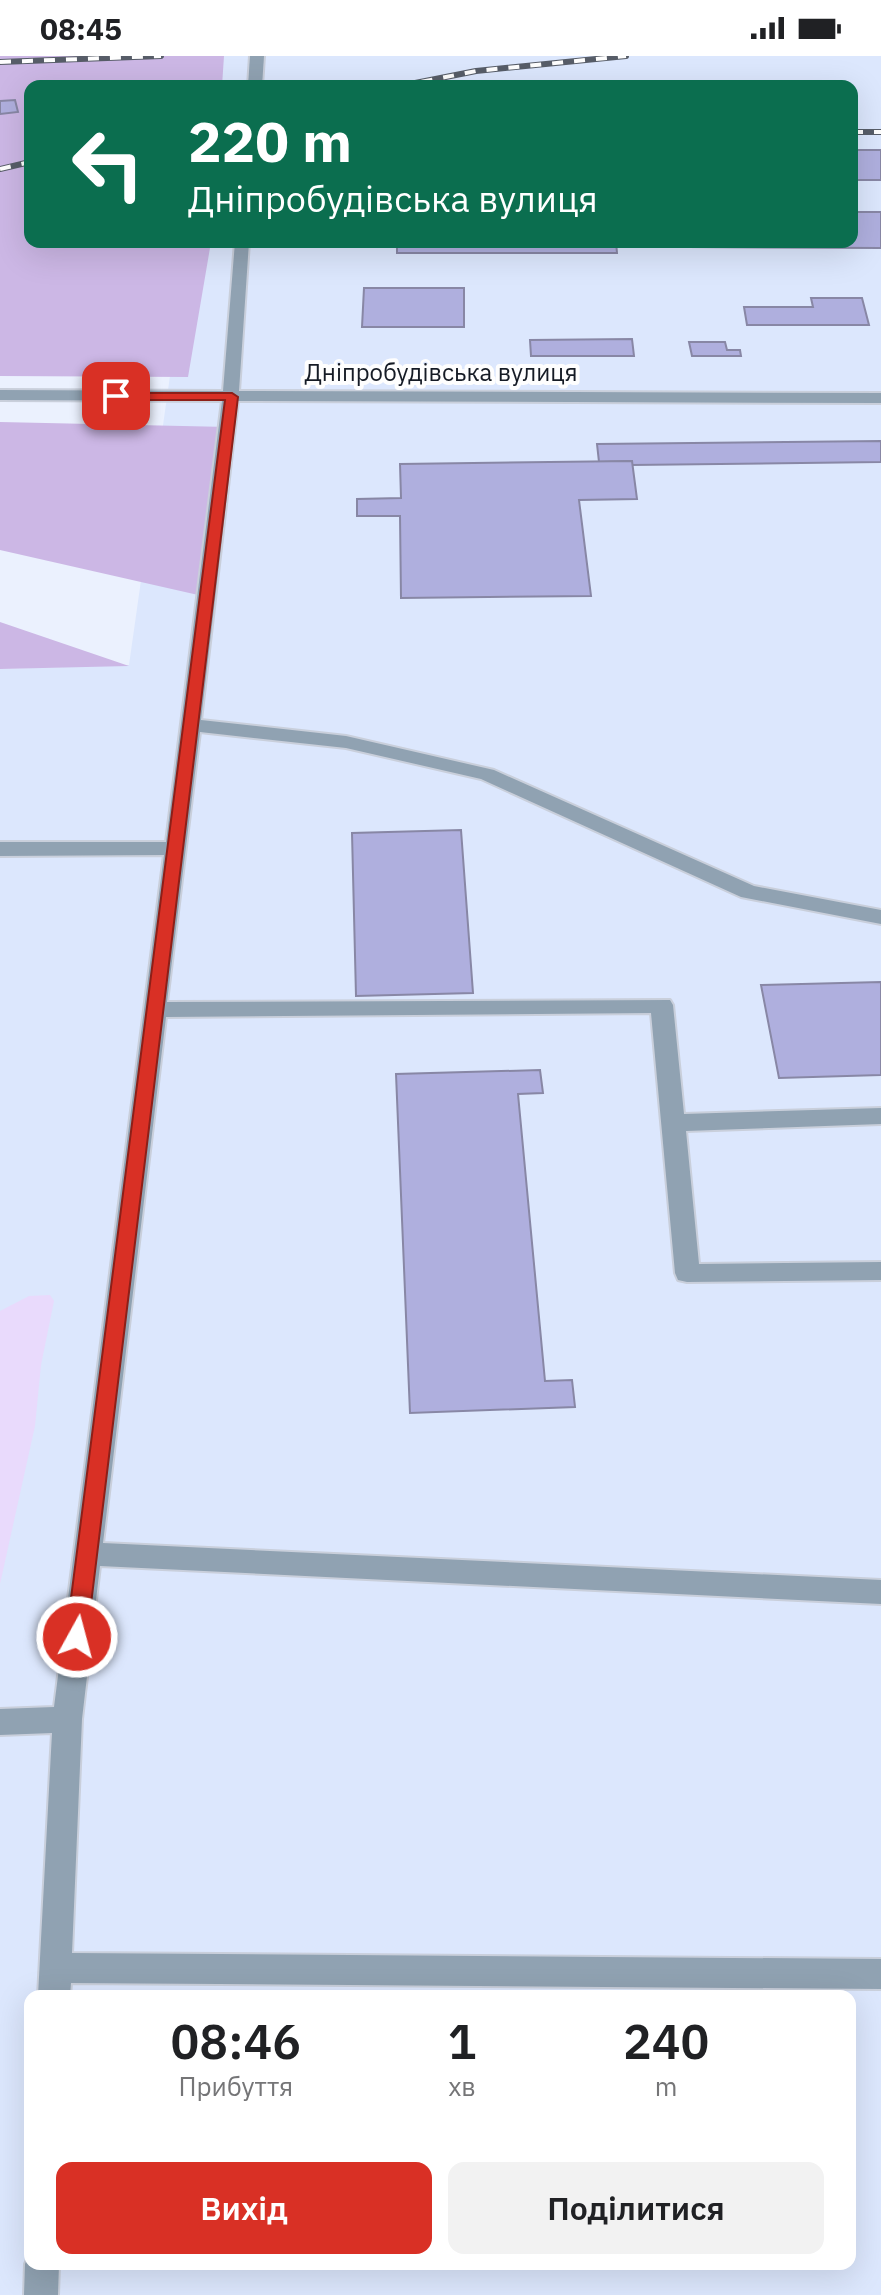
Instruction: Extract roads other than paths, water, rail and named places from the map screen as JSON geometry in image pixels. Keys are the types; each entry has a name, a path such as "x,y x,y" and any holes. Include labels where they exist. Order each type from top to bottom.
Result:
{"street":[{"path":"255,80 257,56"},
{"path":"242,248 232,397 67,1719 54,1982 881,1974"},
{"name":"Дніпробудівська вулиця","path":"0,395 881,398"},
{"path":"191,725 346,742 487,774 749,892 881,917"},
{"path":"0,849 175,848"},
{"path":"155,1010 662,1005 687,1273 881,1271"},
{"path":"673,1123 881,1116"},
{"path":"87,1554 881,1592"},
{"path":"0,1722 67,1719"},
{"path":"41,2295 42,2270"}],"railway":[{"path":"0,62 161,56"},
{"path":"430,80 476,71 626,56"},
{"path":"858,132 881,132"},
{"path":"0,169 24,163"}]}
